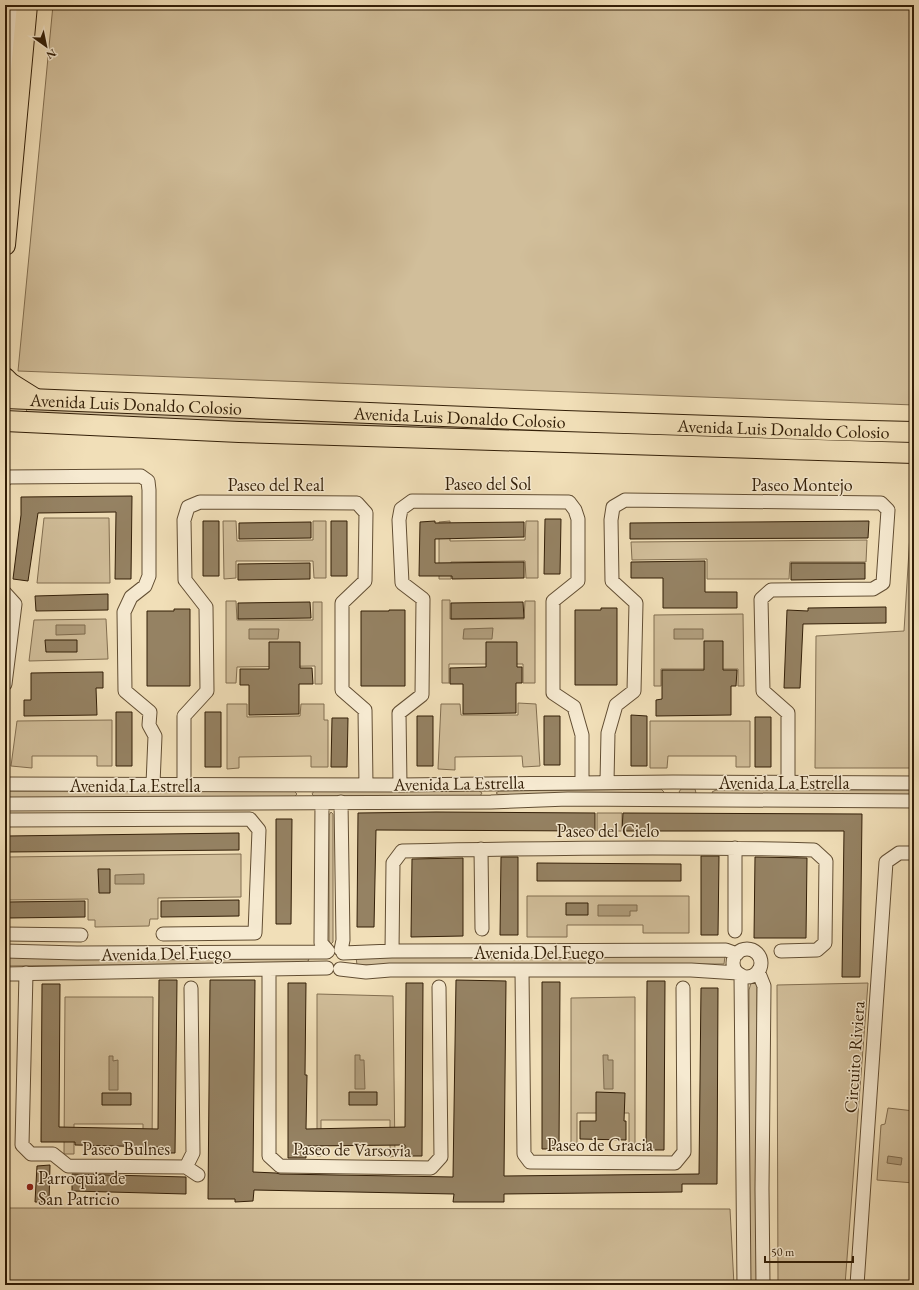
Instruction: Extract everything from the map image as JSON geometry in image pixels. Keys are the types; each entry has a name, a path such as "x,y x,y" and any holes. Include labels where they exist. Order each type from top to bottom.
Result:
{"main road":[{"path":"5,97 16,5"},
{"path":"5,245 27,5"},
{"path":"5,378 10,383 36,399"},
{"name":"Avenida Luis Donaldo Colosio","path":"5,398 565,421 914,432"},
{"name":"Avenida Luis Donaldo Colosio","path":"5,420 247,432 914,453"},
{"path":"5,430 39,422"}],"street":[{"path":"5,480 6,477 141,476 148,481 149,576 145,586 131,597 124,612 124,691 150,712 149,725 155,736 154,779"},
{"name":"Paseo Montejo","path":"607,782 608,733 616,705 634,690 636,604 612,581 611,520 613,507 625,500 881,503 888,510 883,583 873,590 770,590 761,599 763,691 788,713 788,776"},
{"name":"Paseo del Sol","path":"400,785 399,713 422,695 423,599 402,583 399,520 401,509 412,501 569,502 575,510 578,519 578,581 553,602 553,693 574,707 582,735 582,783"},
{"name":"Paseo del Real","path":"184,779 184,716 207,691 206,607 185,580 184,520 188,507 200,502 357,503 366,513 365,580 342,603 342,690 365,710 366,785"},
{"path":"5,593 15,604 5,684"},
{"name":"Avenida La Estrella","path":"5,784 154,779 366,785 705,782 788,776 914,783"},
{"path":"673,782 673,799"},
{"path":"704,799 705,782"},
{"path":"303,802 304,784"},
{"path":"491,784 491,802"},
{"name":"Avenida La Estrella","path":"5,804 491,802 568,799 914,801"},
{"path":"322,803 321,943 335,952 345,956 345,964 334,969 324,962 324,959 335,952 343,940 341,802"},
{"path":"5,820 250,819 259,830 255,933 162,934"},
{"path":"735,848 735,931"},
{"name":"Paseo del Cielo","path":"392,946 393,863 402,851 481,849 735,848 814,850 826,861 825,943 817,950 781,951"},
{"path":"481,849 482,929"},
{"name":"Circuito Riviera","path":"857,1285 886,862 899,853 914,853"},
{"path":"5,934 81,935"},
{"name":"Avenida Del Fuego","path":"5,951 335,952 392,946 726,950 737,954"},
{"path":"740,974 750,976 758,971 761,962 754,950 740,950 733,961 733,965 740,974 744,1285"},
{"name":"Avenida Del Fuego","path":"5,974 26,977 268,975 334,969 366,972 390,970 522,976 692,970 740,974"},
{"path":"758,971 764,986 762,1189 763,1285"},
{"name":"Paseo de Varsovia","path":"268,975 269,1156 280,1166 431,1168 441,1157 439,987"},
{"name":"Paseo de Gracia","path":"522,976 524,1154 530,1162 675,1162 684,1152 683,988"},
{"name":"Paseo Bulnes","path":"26,977 22,1146 31,1154 53,1154 68,1166 186,1167 198,1175"},
{"name":"Paseo Bulnes","path":"186,1167 193,1153 191,988"}],"shaded area":[{"path":"53,5 914,5 914,405 18,371"},
{"path":"31,405 914,437 914,445 560,436 30,414 26,410"},
{"path":"914,470 914,768 815,768 816,636 904,631"},
{"path":"44,518 109,518 110,583 37,583"},
{"path":"223,521 236,521 237,541 313,540 313,521 326,521 326,578 314,578 313,561 236,561 236,578 224,579"},
{"path":"450,521 450,541 525,540 526,521 538,521 538,578 526,578 525,561 451,562 451,579 439,579 439,522"},
{"path":"867,540 866,562 790,562 789,579 707,579 707,559 632,560 631,542"},
{"path":"442,600 450,600 450,619 524,619 525,601 535,601 535,683 523,683 523,664 449,664 449,683 442,683"},
{"path":"226,601 236,601 237,620 313,620 313,602 322,602 322,684 315,684 315,666 237,667 236,683 226,683"},
{"path":"743,614 744,686 738,686 738,669 661,669 661,686 654,686 654,615"},
{"path":"106,619 108,659 29,661 34,620"},
{"path":"56,625 85,625 85,634 56,635"},
{"path":"493,628 492,639 463,639 464,629"},
{"path":"249,629 279,629 278,639 249,639"},
{"path":"674,629 703,629 703,639 674,639"},
{"path":"518,703 536,704 540,766 523,767 522,756 455,757 455,770 438,769 441,704 460,704 461,715 518,715"},
{"path":"227,704 247,704 247,717 300,716 301,704 324,704 324,720 328,720 328,767 311,767 311,756 239,757 239,768 227,769"},
{"path":"112,720 112,766 97,766 97,756 32,756 32,768 11,766 17,721"},
{"path":"650,721 750,721 750,767 736,767 736,756 668,756 667,768 650,768"},
{"path":"661,789 664,792 662,794 499,795 496,793 499,791"},
{"path":"681,789 695,789 696,793 692,795 681,794 679,792"},
{"path":"478,790 482,793 480,796 314,796 312,794 314,791"},
{"path":"716,790 914,790 914,795 713,794 712,792"},
{"path":"5,791 294,791 297,794 294,797 5,798"},
{"path":"331,812 333,814 333,942 331,944 329,943 329,815"},
{"path":"597,813 622,813 622,831 597,831"},
{"path":"241,854 241,897 158,898 158,919 150,919 149,926 95,927 95,920 88,920 88,899 7,900 7,857"},
{"path":"144,874 144,884 115,884 115,875"},
{"path":"527,896 689,896 689,933 643,933 643,925 567,925 567,937 527,937"},
{"path":"598,905 637,905 637,911 630,911 630,916 598,916"},
{"path":"725,956 724,964 357,965 356,957"},
{"path":"5,957 307,957 309,960 305,963 5,966"},
{"path":"755,982 757,986 757,1285 749,1285 749,990 751,983"},
{"path":"868,983 845,1285 778,1285 777,985"},
{"path":"317,994 393,996 395,1156 390,1157 390,1120 321,1120 321,1156 317,1156"},
{"path":"65,997 153,997 152,1154 143,1154 143,1124 74,1124 74,1154 64,1154"},
{"path":"635,997 635,1148 629,1148 629,1113 577,1113 577,1150 571,1150 571,998"},
{"path":"355,1055 360,1055 360,1060 364,1060 365,1089 355,1089"},
{"path":"603,1055 608,1055 608,1060 613,1060 613,1089 604,1089"},
{"path":"109,1056 113,1056 113,1061 118,1060 118,1090 109,1090"},
{"path":"888,1108 914,1111 914,1183 877,1180 881,1125 885,1124"},
{"path":"888,1156 902,1158 901,1165 887,1163"},
{"path":"5,1208 730,1209 734,1285 5,1285"}],"building":[{"path":"132,496 131,579 115,579 116,512 38,513 28,581 13,579 21,515 21,497"},
{"path":"545,519 561,519 560,574 544,574"},
{"path":"203,521 219,521 219,576 203,576"},
{"path":"331,521 347,521 347,576 331,576"},
{"path":"435,521 435,523 524,522 524,537 435,539 435,563 524,562 524,578 452,579 452,576 419,576 420,522"},
{"path":"869,521 868,538 630,539 630,523"},
{"path":"311,522 311,538 239,539 239,523"},
{"path":"705,561 705,592 737,592 737,608 663,608 663,578 631,578 631,562"},
{"path":"310,563 310,579 238,580 238,564"},
{"path":"791,563 865,563 865,579 791,580"},
{"path":"108,594 108,610 36,611 35,596"},
{"path":"310,602 311,618 238,619 238,603"},
{"path":"523,602 524,618 451,619 451,603"},
{"path":"886,607 886,623 803,624 800,688 784,688 787,610 808,611 808,608"},
{"path":"601,608 617,608 617,685 575,685 575,610 601,610"},
{"path":"174,609 190,609 190,686 147,686 147,611 174,611"},
{"path":"405,610 405,686 361,686 361,611"},
{"path":"45,640 77,640 77,652 46,652"},
{"path":"704,641 723,641 723,670 737,670 736,686 731,686 731,715 656,716 656,700 662,699 662,670 704,670"},
{"path":"269,642 300,642 300,668 312,668 313,684 299,684 299,714 249,715 249,685 240,685 240,669 269,669"},
{"path":"486,642 517,642 517,667 522,667 522,683 516,683 516,713 463,714 463,684 450,684 450,668 486,667"},
{"path":"103,672 103,688 96,688 97,715 24,716 24,700 31,700 31,673"},
{"path":"116,712 132,712 132,766 116,766"},
{"path":"205,712 221,712 221,767 205,767"},
{"path":"631,715 647,716 647,766 631,766"},
{"path":"417,716 433,716 433,766 417,766"},
{"path":"544,716 560,716 560,765 544,765"},
{"path":"755,717 771,717 771,767 755,767"},
{"path":"332,718 348,718 347,767 331,767"},
{"path":"358,813 595,813 595,831 376,830 374,927 357,927"},
{"path":"623,813 862,814 860,977 842,977 844,831 622,831"},
{"path":"276,819 292,819 291,924 276,924"},
{"path":"239,833 239,850 7,852 7,836"},
{"path":"701,856 719,856 718,935 701,935"},
{"path":"501,857 518,857 518,935 500,935"},
{"path":"755,857 807,858 806,938 754,938"},
{"path":"463,858 463,936 411,937 412,859"},
{"path":"537,863 681,864 681,881 537,881"},
{"path":"98,869 110,869 110,893 99,893"},
{"path":"239,900 239,916 161,917 161,901"},
{"path":"85,901 85,917 7,918 7,902"},
{"path":"566,903 588,903 588,915 566,915"},
{"path":"159,980 177,980 175,1153 158,1153 158,1147 75,1145 75,1142 41,1142 42,984 60,984 59,1127 158,1129"},
{"path":"210,980 255,980 253,1172 280,1174 453,1177 456,980 506,981 504,1176 699,1174 701,988 718,988 717,1184 682,1184 682,1192 504,1194 504,1202 453,1202 454,1194 254,1190 253,1201 235,1202 235,1199 208,1199"},
{"path":"647,981 665,981 664,1150 646,1150"},
{"path":"542,982 560,982 559,1149 542,1149"},
{"path":"288,983 306,983 306,1129 405,1127 406,983 423,983 422,1156 405,1156 405,1145 306,1146 306,1158 288,1158"},
{"path":"349,1092 377,1092 377,1105 349,1105"},
{"path":"596,1092 625,1093 624,1121 626,1121 626,1140 580,1139 580,1121 596,1121"},
{"path":"102,1093 131,1093 131,1105 102,1105"},
{"path":"50,1165 49,1202 35,1202 37,1166"},
{"path":"72,1174 186,1177 186,1194 72,1191"}],"place":[{"name":"Parroquia de San Patricio","path":"30,1187"}]}
